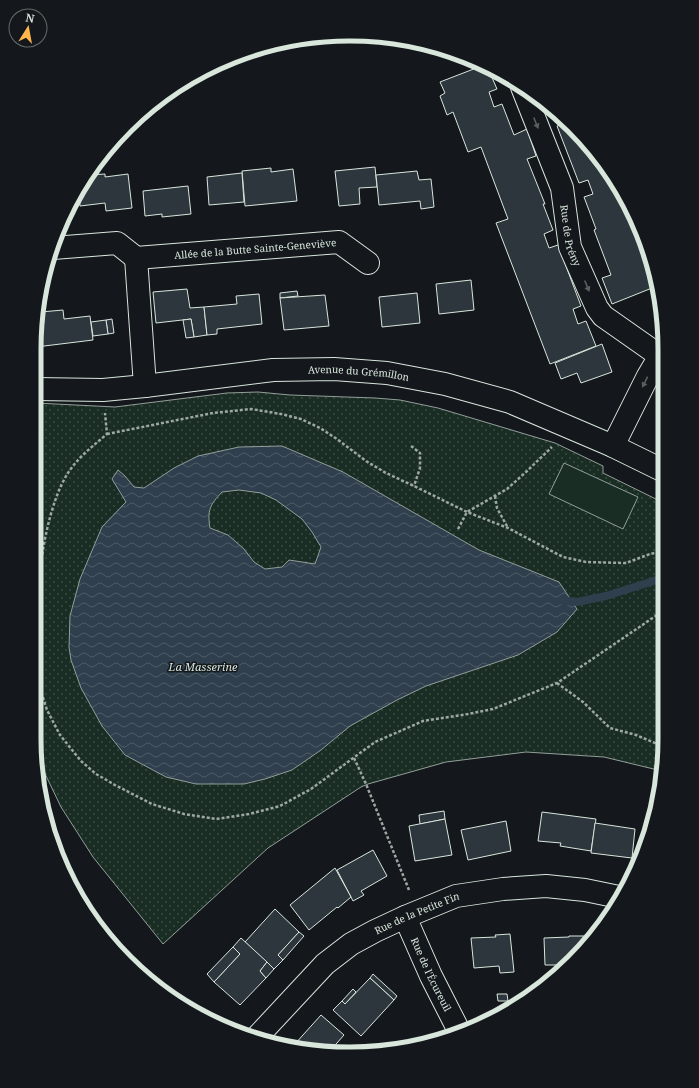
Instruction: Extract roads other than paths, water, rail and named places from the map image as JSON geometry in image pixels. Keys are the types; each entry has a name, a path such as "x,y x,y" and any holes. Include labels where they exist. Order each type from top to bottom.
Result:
{"street":[{"name":"Rue de Prény","path":"526,97 562,188 570,247 597,308 603,316 658,350"},
{"name":"Allée de la Butte Sainte-Geneviève","path":"136,258 339,242 368,263"},
{"path":"58,248 117,243 136,258 145,386"},
{"path":"613,446 658,359"},
{"name":"Avenue du Grémillon","path":"41,389 103,390 274,370 334,369 387,373 445,384 510,402 613,446 658,468"},
{"name":"Rue de la Petite Fin","path":"260,1034 325,964 352,944 375,931 456,896 503,889 546,886 585,890 615,896"},
{"name":"Rue de l'Écureuil","path":"411,915 430,976 457,1028"}],"water":[{"name":"La Masserine","path":"282,446 343,472 479,550 559,582 577,609 557,632 518,655 426,686 397,700 350,726 321,750 292,770 244,784 196,784 166,777 125,755 102,726 81,688 71,660 69,647 70,616 80,579 102,527 126,502 112,479 118,470 134,487 144,488 174,468 198,456 239,447","holes":["239,490 261,493 276,500 302,519 312,532 321,547 315,564 289,560 282,567 265,569 254,562 244,549 228,535 210,528 210,508 222,492"]}],"waterway":[{"path":"561,600 577,602 606,596 658,580"}]}
